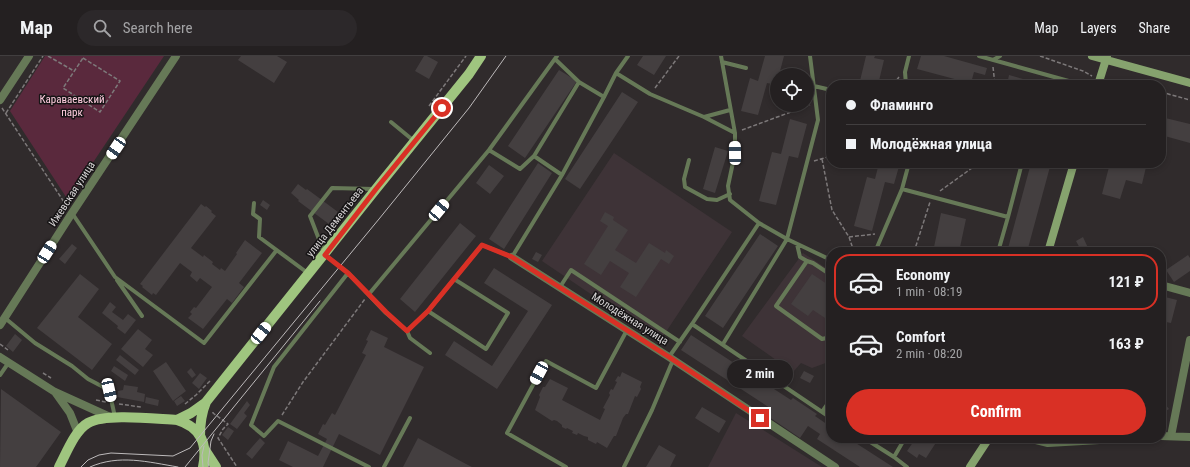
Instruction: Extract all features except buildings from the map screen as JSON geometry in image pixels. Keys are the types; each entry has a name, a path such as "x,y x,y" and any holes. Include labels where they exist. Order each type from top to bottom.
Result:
{"main road":[{"name":"улица Дементьева","path":"177,420 191,413 206,402 470,74 481,56"},
{"name":"улица Дементьева","path":"200,436 201,416 206,402"},
{"name":"улица Дементьева","path":"59,467 78,433 87,423 113,417 177,420 187,423 195,429 200,436 205,450 203,467"},
{"path":"205,450 216,467"}],"street":[{"path":"0,100 29,56"},
{"name":"Ижевская улица","path":"0,326 72,213 176,56"},
{"path":"1092,56 1106,58 1190,83"},
{"path":"1099,80 1106,58"},
{"path":"1050,247 1073,168"},
{"name":"Молодёжная улица","path":"512,257 671,358 835,467"},
{"path":"1166,286 1190,293"},
{"path":"1171,436 1190,340"},
{"path":"0,357 55,392 113,417"},
{"path":"55,392 70,413 78,433"},
{"path":"1166,436 1190,437"},
{"path":"970,467 986,443"}],"lane":[{"path":"407,331 428,311 482,245 512,257 562,175 616,73 628,56"},
{"path":"721,56 735,133 735,153 728,186 730,200 759,223 787,239 826,258"},
{"path":"810,56 812,68"},
{"path":"906,80 905,72 909,56"},
{"path":"979,56 1065,80"},
{"path":"993,60 1000,56"},
{"path":"369,294 488,150 556,57 579,82 604,97"},
{"path":"722,62 746,68"},
{"path":"616,73 650,94 704,117 735,133"},
{"path":"488,150 520,169 534,156 579,82"},
{"path":"723,344 787,239 818,120 814,86 826,89"},
{"path":"704,117 730,110"},
{"path":"391,122 415,142"},
{"path":"534,156 562,175"},
{"path":"689,160 684,179 686,186 707,199 718,200 730,194"},
{"path":"878,247 902,189 908,168"},
{"path":"999,247 1021,168"},
{"path":"376,189 332,188 310,216 325,255 348,273 407,331 410,338 430,353"},
{"path":"902,189 1008,217"},
{"path":"254,203 253,214 260,219 259,237 309,274"},
{"path":"72,213 142,316"},
{"path":"624,467 652,410 671,358 759,223"},
{"path":"797,244 800,257 826,272"},
{"path":"115,277 204,343 276,250"},
{"path":"807,261 776,306 822,339 826,338"},
{"path":"560,287 571,270 680,342"},
{"path":"348,273 274,367 251,425 264,436 278,421 369,467"},
{"path":"428,311 486,349 508,313 454,279"},
{"path":"5,318 35,343 72,366 88,379 109,390 113,417"},
{"path":"692,324 826,415"},
{"path":"566,467 507,433 546,361 596,388 627,330"},
{"path":"0,374 9,362"},
{"path":"822,412 826,406"},
{"path":"384,467 410,418"},
{"path":"872,443 907,467"},
{"path":"894,457 902,443"}],"path":[{"path":"6,114 43,56"},
{"path":"48,56 74,72"},
{"path":"650,94 679,56"},
{"path":"1040,56 1083,72 1094,80"},
{"path":"83,58 120,81 100,112 63,88 74,72 83,58"},
{"path":"993,60 995,80"},
{"path":"1166,93 1190,100"},
{"path":"735,133 816,103"},
{"path":"0,106 72,213"},
{"path":"807,163 826,158"},
{"path":"822,159 832,210 849,237 852,247"},
{"path":"916,247 932,197 972,168"},
{"path":"849,237 883,234"},
{"path":"278,421 303,382 369,294"},
{"path":"215,409 213,413 228,424 218,438 237,467"}],"shaded area":[{"path":"614,153 732,232 660,341 542,261"},
{"path":"803,253 826,268 826,363 812,368 801,363 793,372 742,336"},
{"path":"736,413 822,467 708,467"}],"green space":[{"name":"Караваевский парк","path":"45,56 164,56 68,200 10,111"}],"tram line":[{"path":"81,467 88,460 99,455 111,453 173,456 190,448 469,108 506,56"},
{"path":"185,467 320,301"},
{"path":"209,467 208,463 211,441 214,434"},
{"path":"203,467 202,455 204,446"},
{"path":"90,467 101,463 123,460 145,461 178,467"}],"route":[{"path":"442,108 325,255 348,273 407,331 428,311 482,245 512,257 669,357 760,418"}]}
